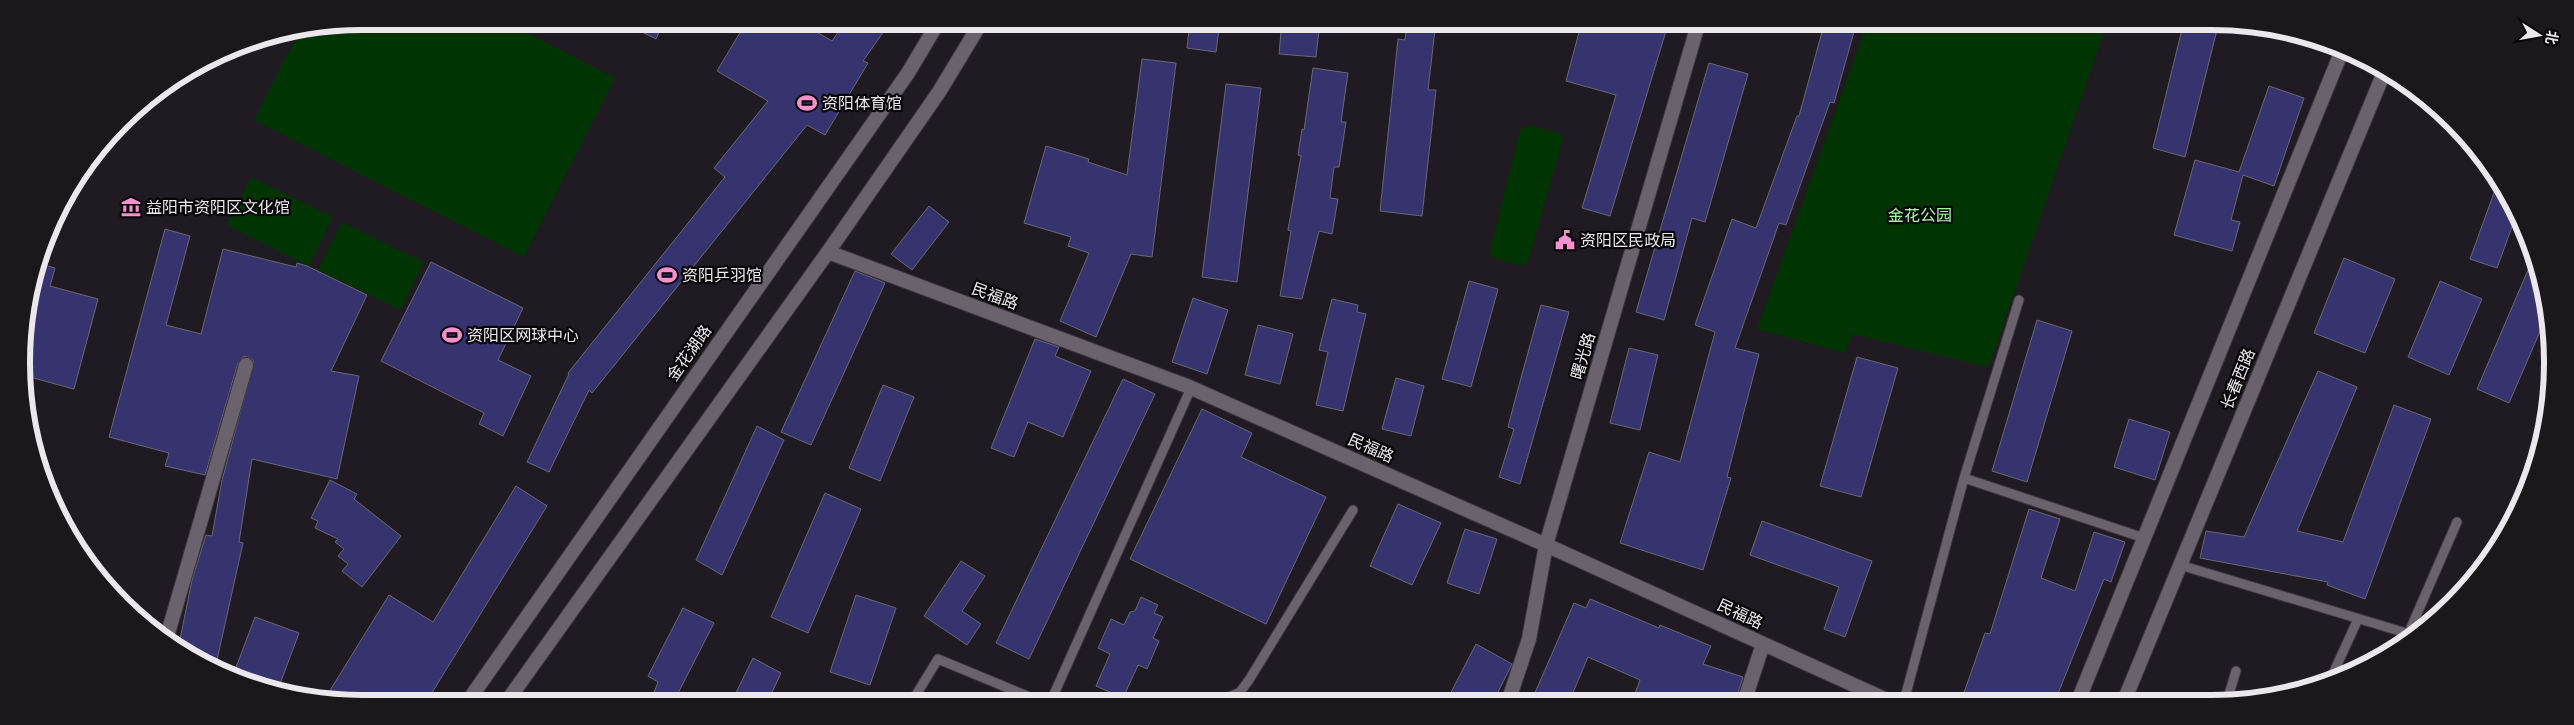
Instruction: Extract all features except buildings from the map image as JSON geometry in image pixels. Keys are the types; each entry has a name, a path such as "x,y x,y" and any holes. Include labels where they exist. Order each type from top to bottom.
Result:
{"main road":[{"name":"金花湖路","path":"472,695 908,73 934,30"},
{"path":"512,695 828,252 939,92 977,30"},
{"name":"曙光路","path":"1510,695 1529,639 1546,545 1696,30"},
{"path":"2080,695 2339,55"},
{"name":"长春西路","path":"2126,695 2382,77"},
{"name":"民福路","path":"828,252 1191,388 1546,545 1876,695"},
{"path":"168,632 246,365"},
{"path":"1746,695 1763,644"}],"lane":[{"path":"1906,695 1964,478 2019,300"},
{"path":"1054,695 1191,388"},
{"path":"1964,478 2144,538"},
{"path":"1233,695 1240,692 1249,680 1353,510"},
{"path":"2413,627 2458,522"},
{"path":"2180,565 2358,618 2403,634"},
{"path":"2334,672 2358,618"},
{"path":"916,695 938,659 1025,695"},
{"path":"2229,694 2236,671"}],"green space":[{"path":"362,30 522,30 615,78 524,257 254,120 296,36 319,33"},
{"name":"金花公园","path":"1865,30 2105,30 1990,364 1987,367 1852,334 1845,353 1757,329"},
{"path":"1528,125 1562,134 1563,139 1528,262 1521,266 1491,257 1490,251 1520,130"},
{"path":"251,177 333,217 309,266 227,225"},
{"path":"342,222 424,262 400,310 318,270"}],"place":[{"name":"资阳体育馆","path":"807,103"},
{"name":"益阳市资阳区文化馆","path":"131,207"},
{"name":"资阳区民政局","path":"1565,240"},
{"name":"资阳乒羽馆","path":"667,275"},
{"name":"资阳区网球中心","path":"452,335"}]}
